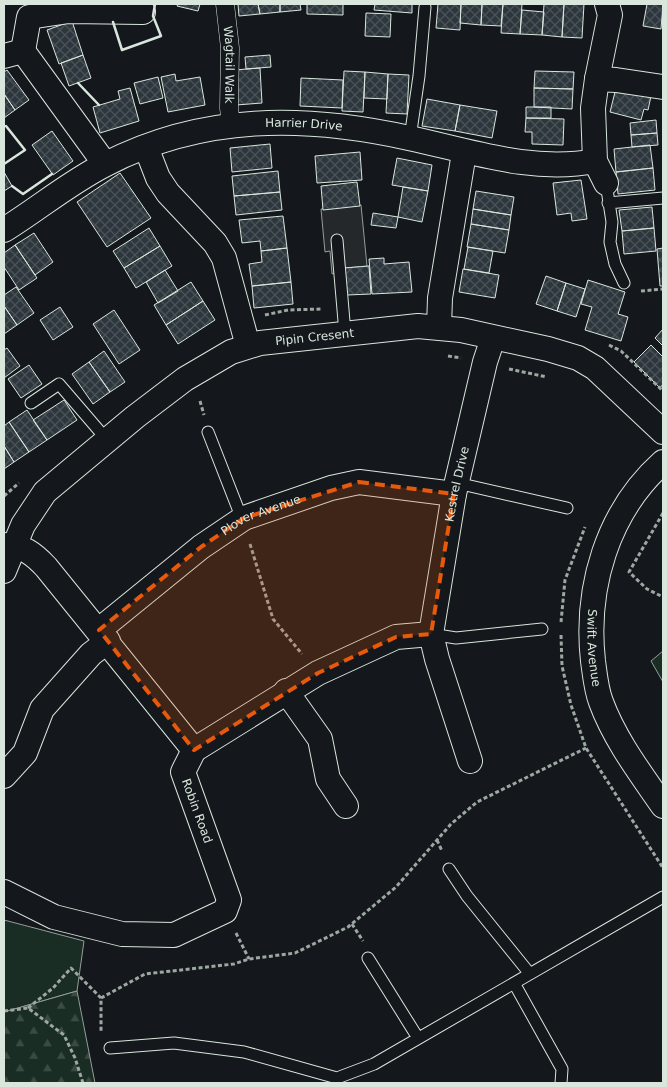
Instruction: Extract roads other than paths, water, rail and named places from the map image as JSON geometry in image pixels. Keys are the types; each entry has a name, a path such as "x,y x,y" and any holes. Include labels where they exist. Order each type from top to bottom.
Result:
{"street":[{"name":"Wagtail Walk","path":"225,4 230,48 229,108 231,125"},
{"path":"607,4 610,15 593,108 595,161 607,193"},
{"path":"105,164 13,53 29,11 142,12"},
{"path":"597,79 663,87"},
{"name":"Harrier Drive","path":"4,230 105,164 195,130 231,125 302,122 338,125 410,138 464,153 571,166 595,161"},
{"path":"146,147 158,178 168,193 215,243 224,258 248,346"},
{"path":"439,327 440,298 464,153"},
{"name":"Pipin Cresent","path":"8,545 44,492 108,442 135,417 185,379 231,352 248,346 345,333 418,326 439,327 548,348 578,358 595,368 663,432"},
{"name":"Kestrel Drive","path":"431,634 455,489 485,362 493,338"},
{"name":"Swift Avenue","path":"663,462 649,475 625,506 605,548 591,607 591,634 595,677 601,702 616,734 663,806"},
{"name":"Plover Avenue","path":"4,776 25,753 42,709 91,654 104,635 201,547 242,519 331,488 359,482 455,489"},
{"path":"4,570 8,545 32,553 104,635 194,750 286,691 318,674 396,638 431,634 470,762"},
{"path":"286,691 320,738 328,779 346,806"},
{"name":"Robin Road","path":"4,892 54,917 122,934 174,936 225,911 229,900 183,772 194,750"}],"lane":[{"path":"410,138 419,76 425,7"},
{"path":"624,283 610,242 612,222 607,193 663,198"},
{"path":"337,240 345,333"},
{"path":"31,403 59,384 108,442"},
{"path":"208,432 242,519"},
{"path":"455,489 567,508"},
{"path":"431,634 456,638 542,629"},
{"path":"449,869 467,896 530,974"},
{"path":"110,1048 174,1043 244,1052 337,1078 374,1064 663,897"},
{"path":"368,958 418,1038"},
{"path":"514,983 562,1069 561,1083"}]}
